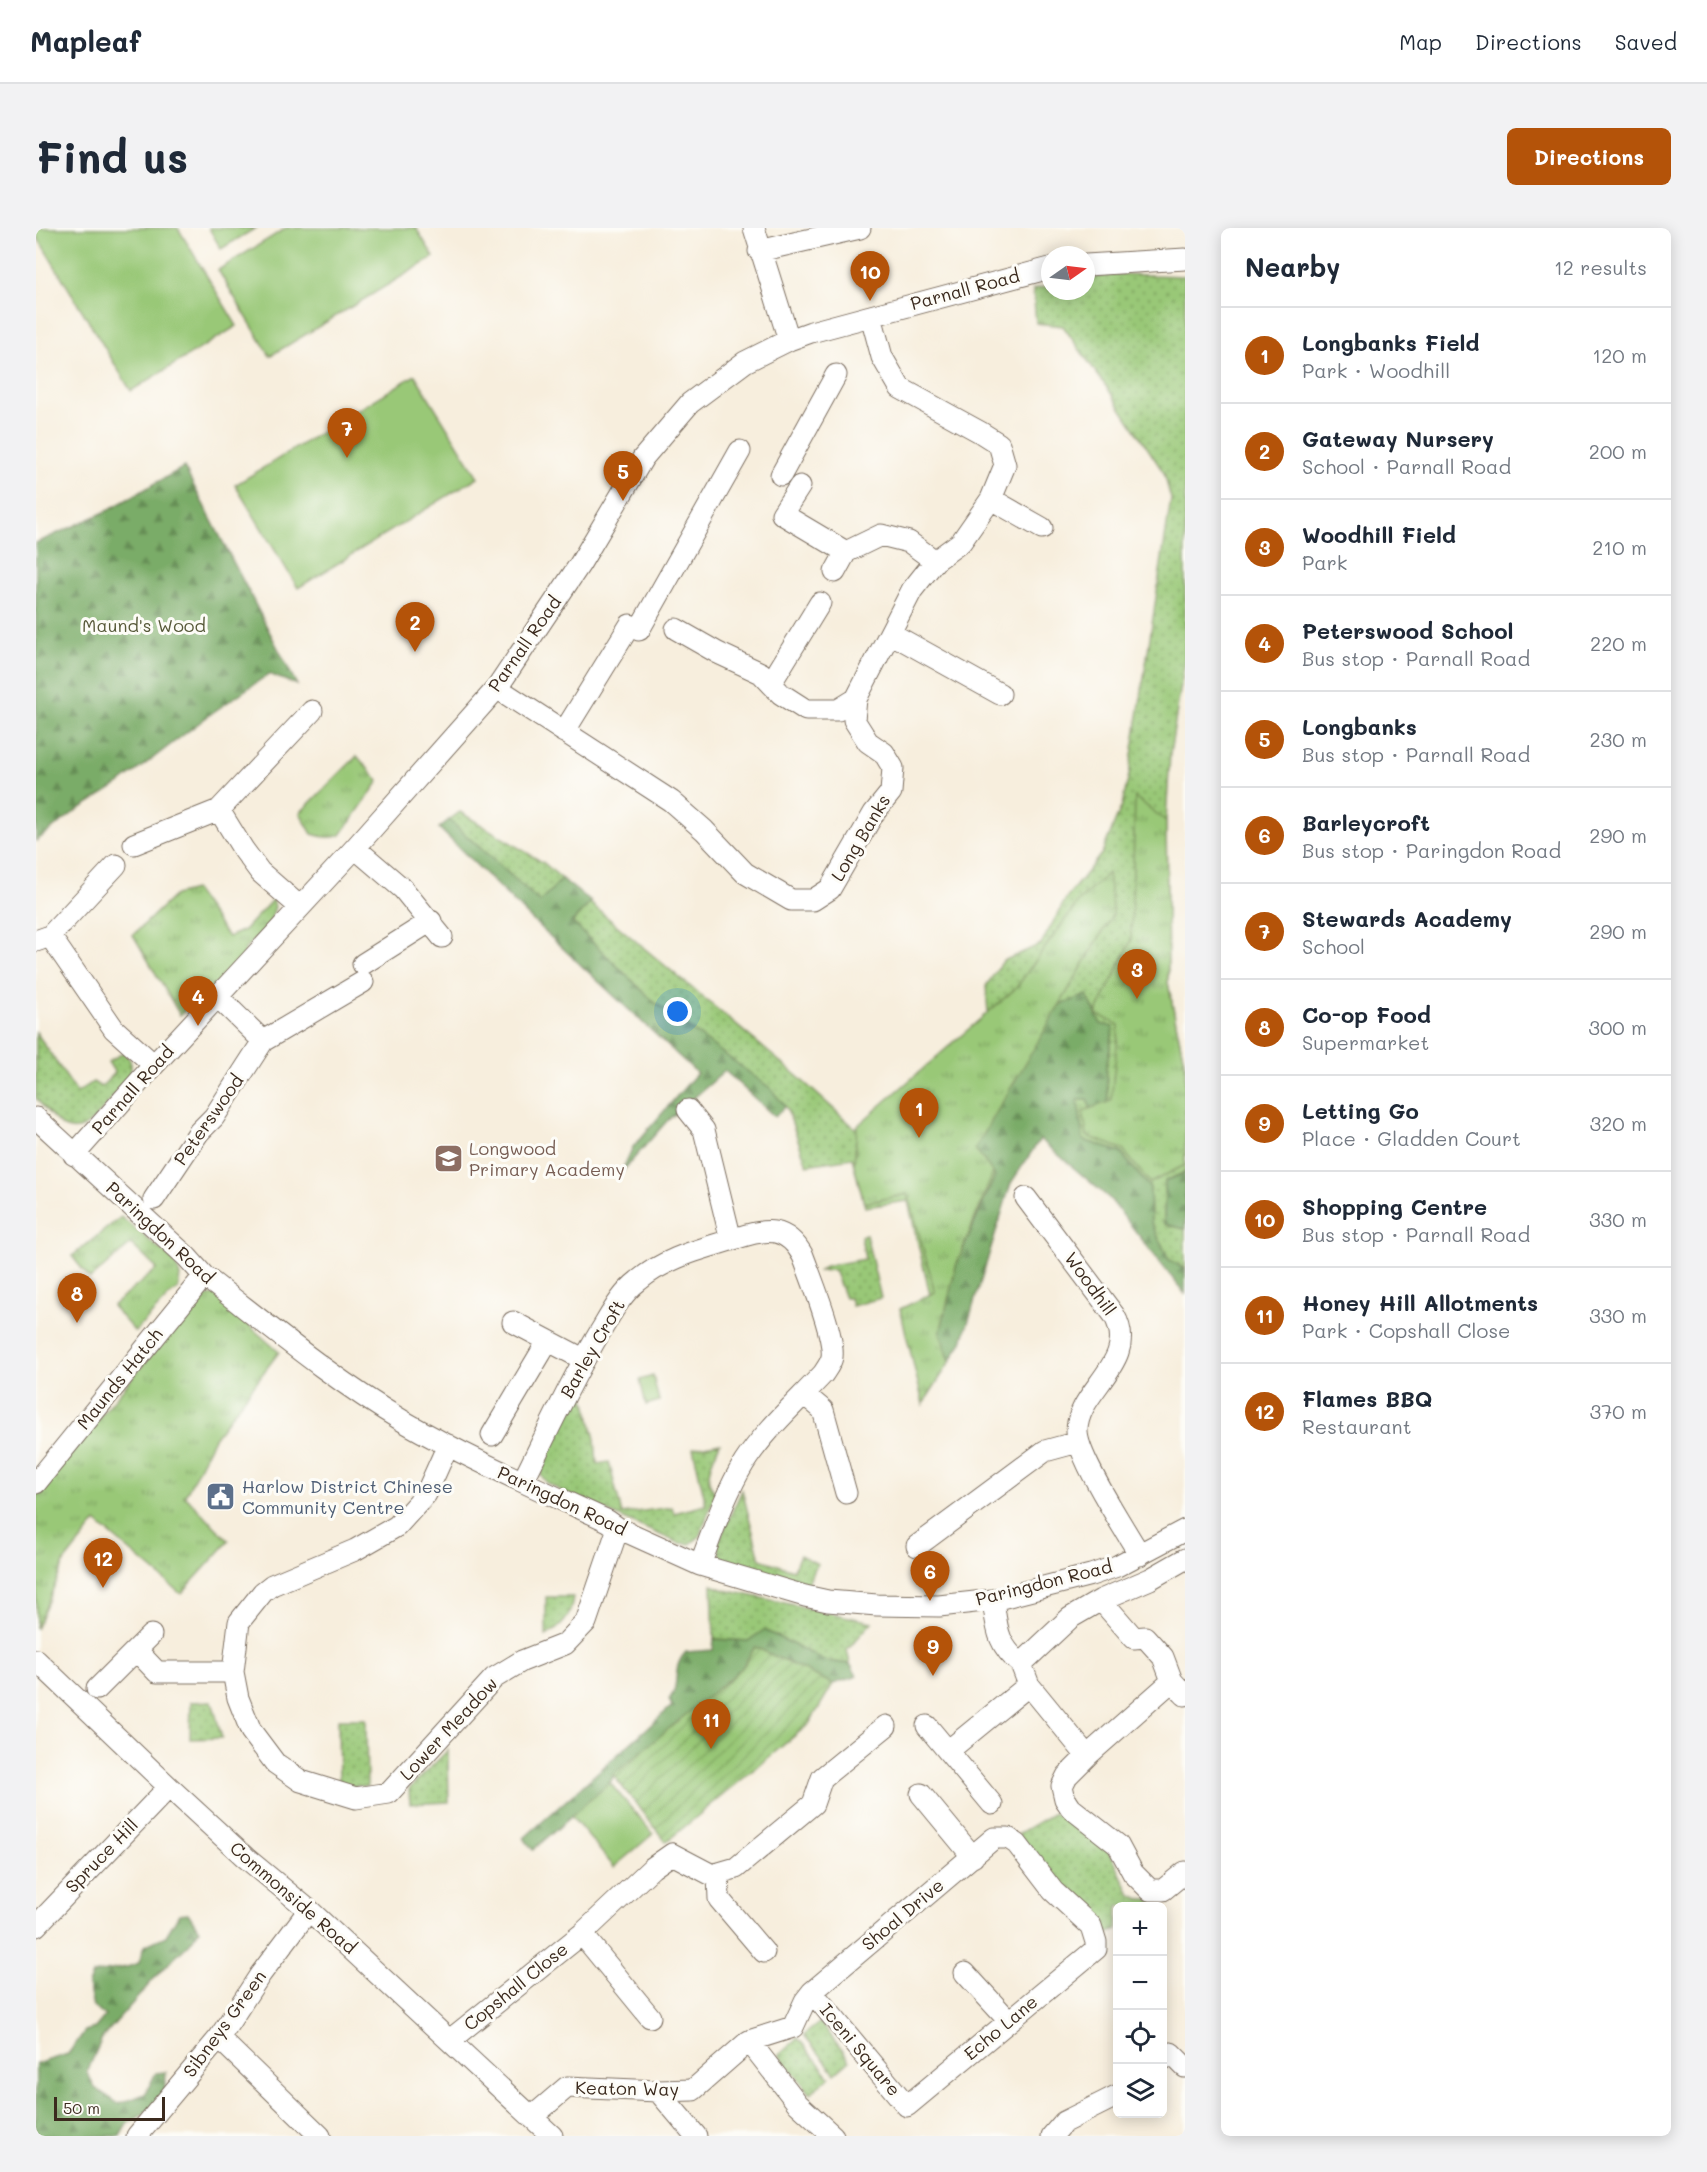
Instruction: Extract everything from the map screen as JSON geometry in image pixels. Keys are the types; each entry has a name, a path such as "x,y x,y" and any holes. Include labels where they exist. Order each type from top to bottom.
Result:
{"street":[{"path":"753,228 789,340"},
{"path":"759,251 860,228"},
{"path":"1095,265 1185,259"},
{"name":"Parnall Road","path":"74,1155 498,688 580,564 643,458 690,403 745,362 789,340 1041,270"},
{"path":"676,629 718,653 761,673 782,694 806,710 838,710 856,699 912,590 935,561 961,542 991,499 1005,465 999,444 900,388 882,357 871,316"},
{"path":"781,474 836,375"},
{"path":"564,732 634,628 740,451"},
{"path":"800,486 782,514 846,552"},
{"path":"991,499 1042,528"},
{"path":"835,572 846,552 881,535 909,542 935,561"},
{"path":"771,683 820,603"},
{"path":"890,633 1000,694"},
{"name":"Long Banks","path":"498,688 671,801 704,830 745,873 791,900 813,900 830,889 874,813 891,792 893,768 884,753 868,742 854,720 856,699"},
{"path":"134,844 219,810 312,711"},
{"path":"219,810 260,872 300,907"},
{"name":"Peterswood","path":"154,1199 199,1132 214,1117 263,1041 363,973 436,929 403,889 355,848"},
{"path":"116,865 43,938 114,1029 154,1065"},
{"path":"218,997 263,1041"},
{"path":"688,1110 704,1130 731,1240"},
{"name":"Paringdon Road","path":"36,1118 187,1257 204,1276 328,1373 402,1420 448,1445 608,1521 618,1528 700,1565 766,1586 828,1600 877,1605 939,1606 993,1600 1091,1575 1140,1555 1185,1530"},
{"name":"Woodhill","path":"1026,1198 1114,1315 1120,1330 1121,1338 1117,1355 1080,1416 1077,1425 1078,1442"},
{"name":"Barley Croft","path":"523,1481 584,1359 617,1304 635,1282 667,1262 758,1231 776,1232 791,1239 803,1256 830,1336 831,1362 743,1465 720,1513 700,1565"},
{"name":"Maunds Hatch","path":"36,1483 204,1276"},
{"path":"513,1322 584,1359"},
{"path":"492,1435 548,1341"},
{"path":"804,1394 823,1410 846,1493"},
{"path":"917,1545 1045,1451 1078,1442 1140,1555"},
{"name":"Lower Meadow","path":"448,1445 426,1494 397,1526 355,1550 272,1585 263,1592 239,1622 233,1672 238,1698 251,1731 276,1763 301,1781 356,1798 389,1793 494,1678 522,1661 565,1644 586,1622 618,1528"},
{"path":"1021,1664 1070,1618 1101,1600 1150,1580 1185,1559"},
{"path":"993,1600 999,1637 1009,1654 1021,1664 1029,1685 1087,1756"},
{"path":"1101,1600 1134,1638 1145,1637 1163,1657 1179,1688 1087,1756 1067,1776 1062,1786 1065,1799 1071,1808 1118,1845 1133,1872 1150,1890 1162,1890 1185,1872"},
{"path":"97,1689 151,1635"},
{"path":"136,1650 157,1672 233,1672"},
{"name":"Commonside Road","path":"36,1660 169,1787 309,1910 552,2136"},
{"path":"948,1751 1029,1685"},
{"path":"764,1952 719,1899 718,1874 736,1868 813,1804 822,1778 886,1726"},
{"path":"927,1726 992,1804"},
{"name":"Spruce Hill","path":"36,1926 169,1787"},
{"path":"922,1793 973,1857"},
{"name":"Shoal Drive","path":"812,1992 994,1838 1008,1838 1017,1844 1053,1891 1091,1926 1096,1950"},
{"name":"Copshall Close","path":"450,2040 582,1934 652,1868 672,1854 699,1870 712,1875 718,1874"},
{"name":"Sibneys Green","path":"137,2136 219,2038 260,1975 309,1910"},
{"name":"Copshall Close","path":"582,1934 650,2018"},
{"name":"Echo Lane","path":"907,2106 1096,1950"},
{"path":"965,1973 1009,2021"},
{"name":"Iceni Square","path":"749,2041 793,2027 805,2001 812,1992 907,2106"},
{"path":"219,2038 320,2136"},
{"path":"749,2041 798,2104 833,2136"},
{"name":"Keaton Way","path":"532,2117 567,2087 658,2091 693,2090 749,2041"},
{"path":"658,2091 696,2136"},
{"path":"1052,2136 1064,2122 1113,2098"}],"green space":[{"path":"36,228 178,228 237,326 131,391 36,235"},
{"path":"209,228 256,228 221,249"},
{"path":"286,228 416,228 434,257 270,356 218,270"},
{"path":"1116,274 1185,276 1185,660 1170,754 1166,821 1168,983 1185,1066 1185,1172 1165,1181 1164,1224 1185,1229 1185,1269 1169,1260 1151,1222 1150,1188 1120,1152 1083,1140 1078,1100 1087,1099 1106,1089 1106,1068 1114,1028 995,1176 956,1266 940,1333 950,1362 923,1404 930,1295 908,1201 865,1207 852,1158 807,1165 787,1109 771,1090 653,1001 572,923 589,902 796,1075 855,1128 989,1027 986,986 1003,961 1041,944 1067,897 1102,853 1122,805 1129,775 1171,499 1164,473 1063,326 1036,323 1033,289 1041,288 1041,300 1095,300 1095,278"},
{"path":"415,375 478,477 298,588 235,485"},
{"name":"Maund's Wood","path":"184,467 297,685 269,674 212,713 118,785 76,811 36,841 36,543 105,512"},
{"path":"357,756 379,781 341,835 326,837 312,834 300,813"},
{"path":"1135,797 1166,821 1168,983 1185,1066 1185,1165 1150,1183 1122,1149 1087,1136 1083,1111 1111,1101 1119,1025 1096,1014 1131,941"},
{"path":"460,812 544,863 562,879 540,902 449,820"},
{"path":"449,820 540,902 562,879 591,902 572,922 654,1002 770,1088 785,1106 775,1117 725,1071 667,1121 621,1173 633,1147 697,1073 529,917 439,828"},
{"path":"1108,873 1113,914 975,1149 993,1173 956,1266 940,1333 950,1362 923,1404 900,1309 935,1292 908,1194 864,1203 854,1165 857,1126 1016,988 1078,902"},
{"path":"194,890 228,937 244,930 273,899 275,907 269,925 245,949 243,959 180,1015 133,935 175,895"},
{"path":"1087,995 1101,1024 1114,1027 1106,1068 1109,1114 1095,1118 1087,1100 1078,1100 1083,1140 1120,1152 1150,1188 1151,1222 1169,1260 1185,1269 1185,1294 1110,1199 1040,1139 1011,1183 962,1342 950,1362 940,1333 956,1266 995,1176 975,1149 1055,1007"},
{"path":"36,1032 77,1093 93,1082 101,1087 115,1073 108,1062 124,1052 129,1059 131,1070 128,1078 102,1111 82,1128 68,1129 62,1126 36,1098"},
{"path":"1185,1173 1185,1229 1164,1224 1165,1181"},
{"path":"121,1217 174,1261 180,1276 178,1289 135,1332 112,1306 157,1269 131,1244 90,1279 72,1256"},
{"path":"866,1235 881,1298 852,1306 850,1298 845,1298 834,1270 819,1271 825,1266 865,1259 861,1236"},
{"path":"215,1295 279,1352 214,1438 185,1496 229,1541 181,1594 96,1522 65,1561 36,1629 36,1494 199,1297"},
{"path":"653,1376 659,1401 646,1405 640,1380"},
{"path":"581,1382 595,1439 597,1464 609,1462 622,1514 672,1507 674,1513 706,1505 693,1448 720,1443 709,1476 709,1482 716,1493 699,1537 690,1544 679,1543 567,1494 547,1483 541,1475 542,1462"},
{"path":"742,1490 760,1559 793,1570 800,1555 818,1564 807,1587 727,1563 721,1557 718,1543"},
{"path":"712,1585 725,1590 872,1622 847,1650 850,1664 826,1661 764,1630 748,1641 714,1639"},
{"path":"546,1597 573,1597 565,1620 546,1636"},
{"path":"764,1630 826,1661 850,1664 857,1676 833,1684 755,1647 742,1668 614,1775 610,1783 533,1850 524,1838 672,1706 669,1700 675,1687 678,1664 686,1652 713,1650 714,1639 748,1641"},
{"path":"755,1647 833,1684 809,1724 666,1842 613,1775 742,1668"},
{"path":"212,1701 222,1738 190,1739 191,1702"},
{"path":"338,1719 366,1719 367,1786 339,1787"},
{"path":"448,1750 449,1802 410,1804 409,1789"},
{"path":"610,1783 653,1834 614,1867 571,1816"},
{"path":"1054,1813 1109,1850 1130,1894 1142,1900 1157,1900 1153,1902 1113,1902 1113,1931 1106,1934 1087,1906 1075,1893 1061,1884 1018,1834"},
{"path":"188,1913 199,1930 190,1943 160,1972 102,2038 87,2072 95,2088 119,2104 145,2094 156,2073 166,2072 163,2103 127,2124 120,2136 36,2136 36,2064 68,2054 85,2031 95,2028 105,2016 93,2007 88,1984 92,1975 139,1963 144,1946 166,1936 179,1914"},
{"path":"820,2022 850,2060 835,2073 804,2035"},
{"path":"798,2038 830,2077 810,2093 779,2055"}],"place":[{"name":"Shopping Centre","path":"870,301"},
{"name":"Stewards Academy","path":"347,458"},
{"name":"Longbanks","path":"623,501"},
{"name":"Gateway Nursery","path":"415,652"},
{"name":"Woodhill Field","path":"1137,999"},
{"name":"Peterswood School","path":"198,1026"},
{"name":"Longbanks Field","path":"919,1138"},
{"name":"Longwood Primary Academy","path":"448,1159"},
{"name":"Co-op Food","path":"77,1323"},
{"name":"Harlow District Chinese Community Centre","path":"221,1497"},
{"name":"Flames BBQ","path":"103,1588"},
{"name":"Barleycroft","path":"930,1601"},
{"name":"Letting Go","path":"933,1676"},
{"name":"Honey Hill Allotments","path":"711,1749"}]}
